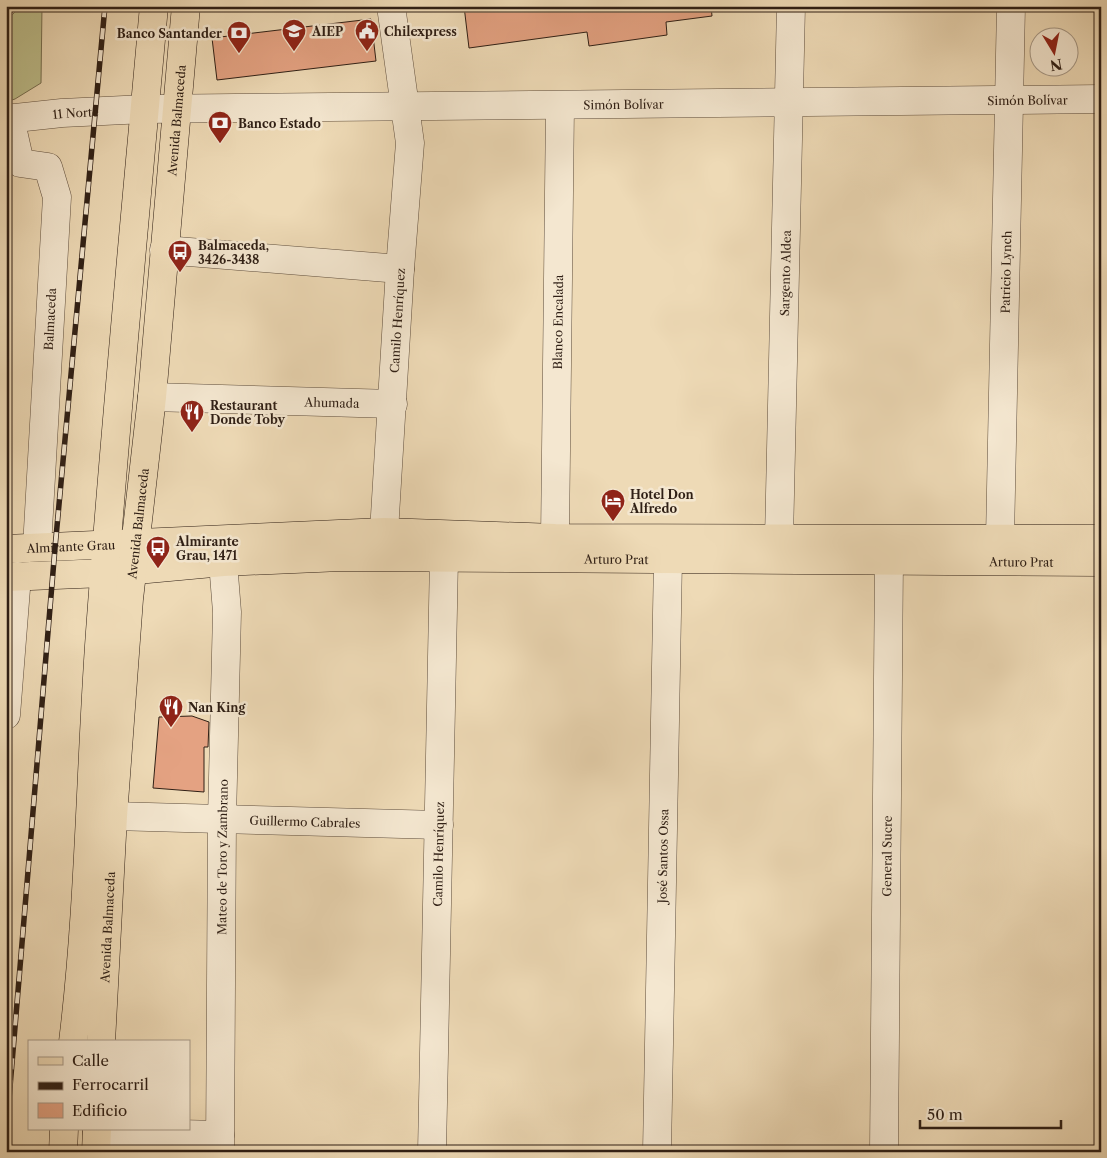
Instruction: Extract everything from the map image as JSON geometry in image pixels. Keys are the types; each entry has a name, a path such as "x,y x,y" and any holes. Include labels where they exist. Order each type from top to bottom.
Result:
{"main road":[{"name":"Avenida Balmaceda","path":"73,1040 81,966 106,545 154,6"},
{"name":"Avenida Balmaceda","path":"101,1040 113,816 132,569 152,397 186,6"},
{"name":"Arturo Prat","path":"136,543 384,532 555,538 1000,538 1101,540"},
{"name":"Almirante Grau","path":"6,549 136,543"},
{"name":"Arturo Prat","path":"132,569 223,562 341,557 889,559 1101,562"},
{"path":"12,577 104,574 132,569"},
{"path":"62,1152 64,1130"}],"street":[{"name":"Camilo Henríquez","path":"384,532 400,269 410,143 391,6"},
{"name":"Sargento Aldea","path":"779,539 791,6"},
{"name":"Patricio Lynch","path":"1000,538 1011,6"},
{"name":"Simón Bolívar","path":"145,109 1101,99"},
{"name":"Blanco Encalada","path":"555,538 560,106"},
{"name":"11 Norte","path":"8,119 62,113 145,109"},
{"name":"Balmaceda","path":"8,119 20,163 48,167 57,197 37,547"},
{"path":"164,250 400,269"},
{"name":"Ahumada","path":"152,397 393,404"},
{"name":"Camilo Henríquez","path":"432,1152 444,558"},
{"name":"José Santos Ossa","path":"657,1152 668,559"},
{"name":"General Sucre","path":"884,1152 889,559"},
{"name":"Mateo de Toro y Zambrano","path":"220,1143 222,819 227,612 223,562"},
{"path":"6,715 12,577"},
{"name":"Guillermo Cabrales","path":"113,816 439,825"},
{"path":"96,1138 220,1143"}],"green space":[{"path":"21,6 42,6 41,83 15,99 6,102 6,16 12,15"}],"building":[{"path":"464,6 711,6 712,16 666,22 667,35 589,46 587,32 469,48"},
{"path":"371,19 376,61 217,80 212,38"},
{"path":"192,716 209,722 208,747 204,747 204,792 153,788 159,717"}],"railway":[{"path":"6,1135 55,548 105,6"}],"place":[{"name":"AIEP","path":"294,52"},
{"name":"Chilexpress","path":"367,52"},
{"name":"Banco Santander","path":"239,54"},
{"name":"Banco Estado","path":"220,144"},
{"name":"Balmaceda, 3426-3438","path":"180,273"},
{"name":"Restaurant Donde Toby","path":"192,433"},
{"name":"Hotel Don Alfredo","path":"613,522"},
{"name":"Almirante Grau, 1471","path":"158,569"},
{"name":"Nan King","path":"171,728"}]}
